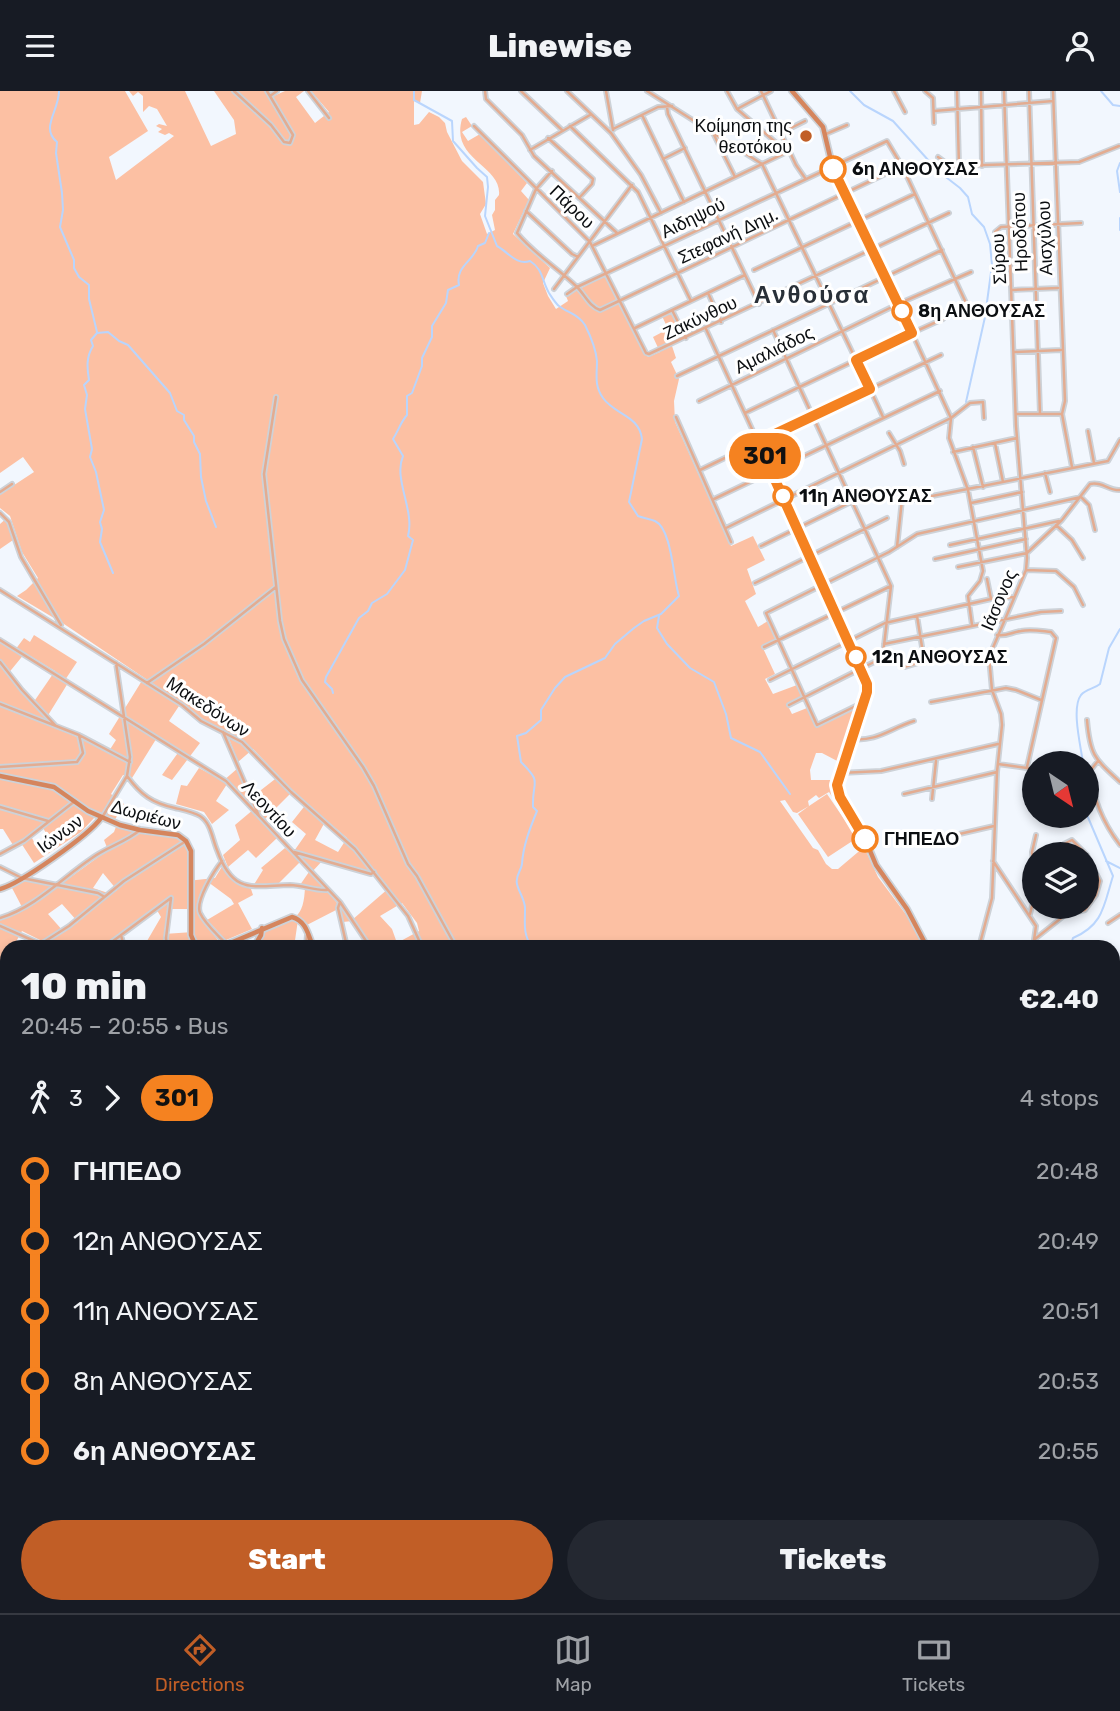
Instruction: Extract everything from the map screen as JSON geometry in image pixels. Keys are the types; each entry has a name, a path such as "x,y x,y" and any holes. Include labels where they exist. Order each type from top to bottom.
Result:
{"street":[{"path":"234,91 271,125 285,142 290,143 293,135 267,91"},
{"path":"270,96 277,91"},
{"path":"308,91 329,118"},
{"path":"485,91 486,99 522,135 530,150 617,234"},
{"path":"522,91 562,130"},
{"path":"567,91 612,131 661,213"},
{"path":"647,91 762,164 883,417"},
{"path":"727,91 737,109 788,152"},
{"path":"737,109 762,93 771,91"},
{"path":"792,91 819,121 826,134 832,165 951,418 949,438 968,490 983,562 982,576 968,596 972,625"},
{"path":"894,91 905,112"},
{"path":"925,91 933,98 934,123"},
{"path":"957,91 959,166"},
{"path":"981,91 982,166"},
{"name":"Σύρου","path":"1004,91 1016,426 1027,553"},
{"name":"Ηροδότου","path":"1029,91 1040,414"},
{"name":"Αισχύλου","path":"1053,91 1065,401 1062,414 1072,467"},
{"path":"605,92 612,131"},
{"path":"762,93 788,152 805,178"},
{"path":"934,111 1054,101"},
{"path":"612,131 657,107 672,106"},
{"path":"667,107 759,304"},
{"path":"530,150 591,115"},
{"path":"642,115 684,202"},
{"path":"781,133 805,121"},
{"path":"826,134 847,125"},
{"name":"Πάρου","path":"474,126 592,243 646,353 653,354"},
{"path":"570,126 638,192 691,301"},
{"path":"713,133 735,177"},
{"path":"548,138 593,180 579,198"},
{"name":"Αιδηψού","path":"567,294 884,141 889,142 902,166"},
{"path":"938,157 950,166 1079,162 1119,146"},
{"path":"663,159 685,148"},
{"path":"592,243 617,234 788,152"},
{"path":"902,166 967,305"},
{"name":"Στεφανή Δημ.","path":"577,287 598,310 902,166"},
{"path":"552,171 536,189 517,231 520,237 577,287"},
{"path":"554,289 592,243 632,185"},
{"path":"754,270 915,194"},
{"path":"526,211 578,257"},
{"name":"Ζακύνθου","path":"653,354 949,213"},
{"path":"996,249 996,229 1082,223"},
{"path":"677,376 942,250"},
{"name":"Αμαλιάδος","path":"699,401 841,331 971,272"},
{"path":"635,328 746,275"},
{"path":"1012,290 1059,288"},
{"path":"708,293 721,322"},
{"path":"672,310 686,338"},
{"path":"745,413 943,319"},
{"path":"706,329 861,668 868,688 837,785 840,797 863,834 876,865 907,909 923,940"},
{"path":"773,330 891,586 880,659 789,705"},
{"path":"1014,352 1061,350"},
{"path":"700,470 941,355"},
{"path":"714,499 940,391"},
{"path":"276,397 264,474 280,621 293,662 302,680 342,734 374,786 398,846 452,940"},
{"path":"726,528 951,418 970,403 975,401 984,404 984,418"},
{"path":"1016,414 1062,414"},
{"path":"676,417 731,542"},
{"path":"1088,431 1094,463"},
{"path":"889,433 904,464"},
{"path":"953,452 1017,438"},
{"path":"902,502 1109,459 1120,440"},
{"path":"995,443 1003,482"},
{"path":"974,447 983,487"},
{"path":"1045,473 1050,492"},
{"path":"1081,497 1085,488 1094,483 1120,490"},
{"path":"0,492 12,484"},
{"path":"897,547 903,490"},
{"path":"971,503 1022,492"},
{"path":"862,703 817,725 766,613 897,547 917,534 1081,497"},
{"path":"1081,497 1089,506 1095,530"},
{"name":"Ιάσονος","path":"981,940 992,898 1001,714 992,690 989,657 1026,570 1027,553 1062,520 1081,497"},
{"path":"761,545 853,501"},
{"path":"0,513 9,522 21,557 63,628"},
{"path":"755,583 887,518"},
{"path":"950,545 1062,520"},
{"path":"1056,525 1072,540 1083,558"},
{"path":"935,559 1026,539"},
{"path":"958,567 1027,553"},
{"path":"1026,570 1056,571 1074,587 1083,605"},
{"path":"987,579 991,599"},
{"path":"764,647 891,586"},
{"path":"146,683 204,644 277,587"},
{"name":"Μακεδόνων","path":"0,590 63,628 201,720 242,742 291,792 355,849 408,916 419,940"},
{"path":"770,680 885,623 991,599 1014,597"},
{"path":"884,644 1004,619 1061,611"},
{"path":"904,667 923,661 917,616"},
{"path":"997,635 1002,637 1024,630 1054,634 1056,638 1030,751"},
{"name":"Λεοντίου","path":"0,640 226,781 340,902 365,940"},
{"path":"0,662 56,726"},
{"name":"Ιώνων","path":"0,888 22,877 87,834 101,818 127,776 130,762 116,663"},
{"path":"931,702 1006,688 1041,700"},
{"path":"0,704 79,735 130,762"},
{"path":"1087,720 1091,751"},
{"path":"850,739 870,740 890,729 914,721"},
{"path":"223,732 259,817"},
{"path":"0,767 47,762 76,763 83,753 79,735"},
{"path":"840,773 871,772 1000,744"},
{"path":"932,799 936,759"},
{"path":"1099,762 1120,782"},
{"path":"998,764 1022,766"},
{"path":"904,794 997,772"},
{"name":"Δωριέων","path":"0,776 52,787 101,818 140,830 175,834 186,841 191,851 193,940"},
{"path":"127,776 149,800 203,818 222,861 240,883 252,887 290,885 327,890"},
{"path":"0,854 24,841 75,801"},
{"path":"0,807 48,821"},
{"path":"1099,807 1107,827 1120,845"},
{"path":"955,835 995,826"},
{"path":"0,918 19,911 58,885 95,855 133,837 140,830"},
{"path":"1034,842 1036,835"},
{"path":"47,940 76,921 103,896 186,841"},
{"path":"292,852 371,874 374,872"},
{"path":"220,940 199,908 203,894 222,861"},
{"path":"993,861 1022,903"},
{"path":"0,867 22,877 103,896"},
{"path":"114,940 170,898 166,940"},
{"path":"340,902 338,908 345,940"},
{"path":"1108,923 1120,915"},
{"path":"237,940 292,917 301,921 310,940"},
{"path":"1033,919 1037,926 1035,939"},
{"path":"1035,939 1060,919"},
{"path":"0,926 32,940"},
{"path":"1037,926 1046,929"},
{"path":"257,940 262,928"},
{"path":"306,940 307,932"},
{"path":"121,935 122,940"}],"shaded area":[{"path":"0,91 125,91 148,131 109,157 116,180 174,136 158,132 162,129 156,126 159,124 167,126 157,109 149,106 143,112 143,96 138,92 133,96 129,91 185,91 211,146 236,134 234,120 214,91 266,91 269,98 285,91 304,91 296,97 315,123 329,112 311,91 422,91 420,103 414,101 414,125 419,124 429,112 445,123 462,161 483,182 486,204 480,214 487,234 495,230 492,215 495,200 499,195 498,185 463,144 460,133 462,119 466,117 472,126 462,132 468,141 480,134 527,183 521,191 529,200 513,234 550,268 543,283 556,309 568,301 566,296 606,275 648,357 660,352 653,337 668,329 662,316 671,311 684,336 671,343 676,358 671,362 679,379 674,401 675,422 731,546 753,536 765,560 747,569 756,594 745,601 758,627 768,621 776,639 762,646 775,674 765,679 773,694 797,685 802,698 787,704 792,714 807,708 818,727 860,704 841,763 822,753 816,753 810,770 811,780 836,780 836,789 860,835 829,792 819,798 816,795 808,801 809,806 797,813 793,812 785,800 780,801 813,848 818,850 832,869 838,869 864,847 878,877 910,920 920,940 402,940 419,931 417,923 402,903 380,916 392,929 396,940 364,940 352,921 343,922 338,909 303,927 298,920 295,940 261,940 267,929 291,920 303,905 305,886 300,885 311,869 302,860 278,884 253,886 263,870 261,868 285,848 292,854 306,834 292,822 307,803 293,791 262,822 277,838 256,858 248,850 228,867 223,855 240,840 235,825 254,809 229,781 216,801 229,810 212,824 204,812 176,804 181,785 187,786 199,768 223,781 238,768 252,797 279,776 253,749 238,762 226,731 203,720 181,703 169,721 200,743 172,780 162,775 180,750 158,736 132,778 123,775 111,794 124,804 113,823 95,817 81,832 34,863 21,843 13,845 3,829 0,829 0,641 15,650 24,638 30,642 34,635 77,662 65,680 68,683 47,717 52,726 109,751 116,740 109,734 143,679 158,687 17,596 38,578 22,552 10,516 0,508 0,491 2,493 34,472 23,457 0,473","holes":["25,653 55,671 33,703 7,675","326,820 347,838 338,852 315,840","41,825 50,839 37,848 30,834","324,859 379,876 389,888 352,920 311,873"]},
{"path":"8,517 16,538 0,549 0,524"},
{"path":"827,794 857,838 828,857 798,814"},
{"path":"117,824 151,834 171,834 181,838 187,846 187,881 215,878 223,865 235,880 251,889 253,895 238,903 252,929 226,940 207,920 234,904 208,882 199,898 198,914 218,940 148,940 161,917 155,907 118,935 120,940 40,940 22,931 17,940 0,940 0,919 23,909 12,888 24,880 57,887 108,850 104,840 114,832","holes":["103,873 117,890 111,894 93,888","62,904 78,922 64,932 48,914","168,909 192,909 193,932 164,934"]}],"waterway":[{"path":"59,91 50,131 57,142 63,210 60,227 74,260 74,268 79,277 89,285 89,299 97,332"},
{"path":"414,91 414,100 452,121 453,141 487,177 485,216 497,246 521,262 530,261 534,264 556,304 579,318 585,325 597,361 600,393 608,404 632,420 640,431 642,439 629,502 638,516 655,521 661,526 668,543 679,596 661,614 634,628 615,644 605,658 565,677 541,710 541,720 526,733 517,736 521,762 532,774 535,782 533,807 537,811 517,876 529,940"},
{"path":"850,91 864,105 893,121 938,171 960,188 968,197 972,214 984,227 990,244 992,265 985,317 966,402"},
{"path":"1101,91 1113,105 1120,106"},
{"path":"1120,163 1117,171 1120,192"},
{"path":"1120,218 1120,230"},
{"path":"333,693 325,682 326,677 359,618 368,611 372,603 387,594 405,570 413,540 408,536 409,516 401,475 403,456 393,439 407,415 407,396 412,393 422,366 422,358 432,337 432,326 446,303 448,290 459,285 462,268 478,246 485,243 489,233"},
{"path":"113,573 100,542 100,522 104,510 90,457 92,449 85,409 87,395 84,385 89,380 89,354 93,346 91,340 97,333 108,332 128,345 170,393 177,411 184,415 200,454 206,501 216,527"},
{"path":"659,616 657,628 667,644 690,668 714,682 726,714 731,738 760,752 790,794"},
{"path":"1081,751 1078,701 1083,693 1100,684 1109,648 1120,629"},
{"path":"1072,940 1097,920 1113,876 1093,828"},
{"path":"1106,861 1120,868"}],"bus line":[{"name":"301","path":"833,169 912,333 856,360 870,389 758,442 867,684 867,692 837,785 840,797 865,839"}],"place":[{"name":"Κοίμηση της θεοτόκου","path":"806,136"},
{"name":"6η ΑΝΘΟΥΣΑΣ","path":"833,169"},
{"name":"8η ΑΝΘΟΥΣΑΣ","path":"902,311"},
{"name":"11η ΑΝΘΟΥΣΑΣ","path":"783,496"},
{"name":"12η ΑΝΘΟΥΣΑΣ","path":"856,657"},
{"name":"ΓΗΠΕΔΟ","path":"865,839"}],"district":[{"name":"Ανθούσα","path":"812,295"}]}
